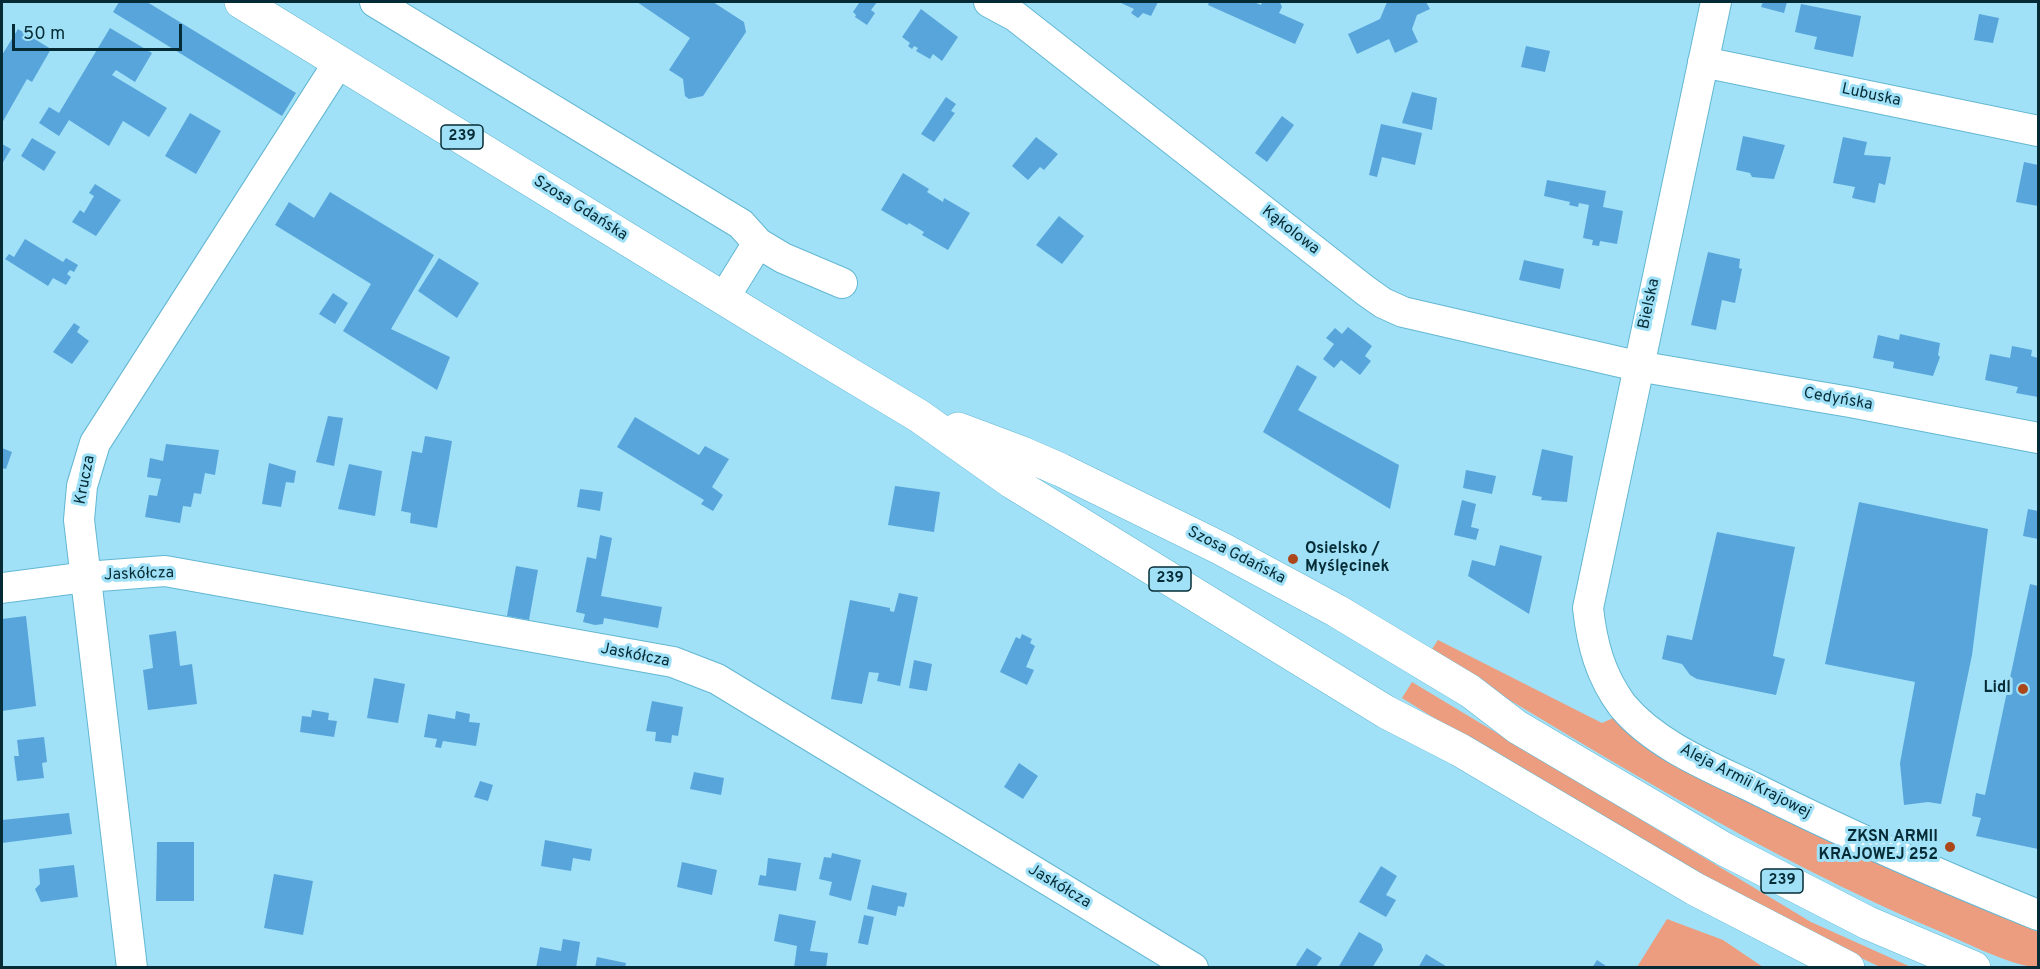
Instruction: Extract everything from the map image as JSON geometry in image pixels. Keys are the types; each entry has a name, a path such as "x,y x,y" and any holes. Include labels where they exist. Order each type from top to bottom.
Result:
{"main road":[{"name":"Szosa Gdańska","path":"242,2 919,416 1012,482 1376,706 1695,889 1848,968"},
{"name":"Szosa Gdańska","path":"919,416 1042,461 1291,585 1470,691 1532,736 1670,819 1796,888 1868,923 1974,968"}],"street":[{"path":"375,2 589,134 697,196 741,224 758,243 783,258 842,283"},
{"name":"Kąkolowa","path":"989,2 1019,9 1383,303 1403,312 1637,366"},
{"name":"Bielska","path":"1588,608 1637,366 1716,2"},
{"name":"Krucza","path":"132,968 79,520 82,486 94,443 339,62"},
{"name":"Lubuska","path":"1703,62 2038,131"},
{"path":"724,298 758,243"},
{"name":"Cedyńska","path":"1637,366 1850,402 2038,438"},
{"name":"Jaskółcza","path":"2,588 86,577 165,571 673,662 717,679 1193,968"},
{"name":"Aleja Armii Krajowej","path":"1588,608 1596,658 1611,689 1625,707 1660,736 1693,758 1829,826 1944,878 2038,915"}],"shaded area":[{"path":"1438,640 1602,723 1620,715 1930,883 2038,932 2038,967 2003,959 1874,902 1744,836 1430,652"},
{"path":"1412,682 1811,922 1911,967 1880,967 1772,915 1468,739 1402,698"},
{"path":"1667,919 1723,940 1763,967 1637,967"}],"building":[{"path":"119,2 147,2 296,93 282,116 113,12"},
{"path":"637,2 713,2 744,22 746,32 703,96 689,99 685,96 683,79 669,70 690,38"},
{"path":"856,2 877,2 871,10 875,13 867,25 855,17 853,12 859,3"},
{"path":"1119,2 1158,2 1151,16 1143,13 1138,18 1131,13 1134,9"},
{"path":"1209,2 1254,2 1261,5 1262,2 1280,2 1282,7 1279,13 1304,24 1295,44 1208,5"},
{"path":"1387,2 1426,2 1430,9 1417,15 1412,29 1418,42 1395,53 1389,39 1357,54 1348,34 1380,19"},
{"path":"1763,2 1787,2 1784,13 1761,7"},
{"path":"1801,4 1861,16 1853,57 1814,49 1817,37 1795,32"},
{"path":"921,9 958,37 942,61 933,54 930,59 916,51 918,48 914,46 912,49 908,46 910,43 902,37"},
{"path":"1979,14 1999,18 1993,43 1974,40"},
{"path":"110,28 152,53 135,82 116,70 112,75 167,108 149,137 123,121 109,146 69,120 59,136 39,123 49,107 59,113"},
{"path":"18,29 51,49 32,82 27,79 2,123 2,55"},
{"path":"1526,46 1550,51 1545,72 1521,67"},
{"path":"1412,92 1437,98 1432,130 1402,123"},
{"path":"946,97 956,104 951,111 955,113 934,142 921,134"},
{"path":"190,113 221,131 196,174 165,156"},
{"path":"1282,116 1294,125 1267,162 1255,153"},
{"path":"1381,124 1422,133 1415,165 1382,157 1377,177 1369,175"},
{"path":"1743,136 1785,145 1774,179 1752,177 1750,173 1736,170"},
{"path":"1036,137 1058,154 1044,170 1040,167 1028,180 1012,166"},
{"path":"1843,137 1867,142 1864,155 1891,157 1885,185 1879,183 1875,203 1852,198 1855,187 1833,183"},
{"path":"32,138 56,152 44,171 21,156"},
{"path":"2,144 11,149 2,164"},
{"path":"2024,162 2038,165 2038,206 2016,202"},
{"path":"903,173 929,189 927,192 943,202 944,198 970,213 948,250 922,235 924,232 909,223 907,225 881,210"},
{"path":"1547,180 1606,191 1603,207 1623,211 1617,244 1600,241 1599,246 1592,245 1593,240 1583,238 1589,205 1579,203 1578,207 1569,205 1570,202 1544,196"},
{"path":"95,184 121,200 96,236 72,222 80,210 84,213 94,196 89,193"},
{"path":"330,192 434,255 391,329 450,357 437,390 343,331 371,284 275,225 289,202 314,218"},
{"path":"1059,216 1084,236 1062,264 1036,245"},
{"path":"25,239 63,262 66,258 78,265 74,272 70,270 67,274 71,277 66,285 53,278 48,286 5,259 9,254 14,257"},
{"path":"1708,252 1740,259 1739,268 1742,269 1735,303 1722,300 1716,330 1691,325"},
{"path":"439,258 479,283 457,318 418,291"},
{"path":"1524,260 1564,269 1560,289 1519,280"},
{"path":"333,293 348,303 335,324 319,314"},
{"path":"74,323 80,327 77,332 89,341 72,364 53,352"},
{"path":"1348,327 1372,346 1365,356 1371,361 1360,375 1341,360 1334,368 1323,359 1334,344 1326,338 1335,328 1342,334"},
{"path":"1900,334 1940,343 1938,355 1940,357 1933,376 1893,368 1894,362 1873,358 1878,335 1899,340"},
{"path":"2012,346 2032,350 2031,356 2038,358 2038,397 2016,393 2018,387 1985,380 1990,354 2010,358"},
{"path":"1297,365 1317,377 1298,410 1399,465 1390,509 1263,432"},
{"path":"328,416 343,418 334,466 316,462"},
{"path":"635,417 699,455 705,446 729,459 712,487 723,495 713,511 701,504 704,500 617,447"},
{"path":"425,436 452,441 437,528 410,523 411,513 401,511 412,451 422,453"},
{"path":"166,444 219,450 215,475 205,473 201,494 194,493 191,507 183,506 180,523 145,517 149,495 157,496 161,479 147,477 150,458 163,461"},
{"path":"2,448 12,452 6,469 2,468"},
{"path":"1542,449 1573,456 1567,502 1541,500 1542,497 1532,495"},
{"path":"269,463 296,471 294,483 286,482 281,507 262,504"},
{"path":"349,464 382,471 375,516 338,509"},
{"path":"1466,470 1496,476 1492,494 1463,488"},
{"path":"895,486 940,492 934,532 888,525"},
{"path":"580,489 603,492 600,511 577,507"},
{"path":"1462,500 1476,504 1471,527 1479,529 1476,540 1454,535"},
{"path":"1859,502 1988,529 1972,655 1941,804 1928,802 1904,805 1900,763 1915,682 1825,664"},
{"path":"2028,509 2038,511 2038,539 2023,536"},
{"path":"1717,532 1795,547 1773,656 1785,659 1776,695 1697,679 1690,675 1682,664 1662,659 1667,635 1692,640"},
{"path":"600,535 612,538 601,596 662,607 658,628 604,618 603,624 595,625 583,622 585,614 576,612 587,557 596,559"},
{"path":"1500,545 1542,556 1529,614 1468,576 1472,560 1495,566"},
{"path":"516,566 538,570 529,620 507,616"},
{"name":"Lidl","path":"2030,584 2038,586 2038,849 1976,836 1981,818 1972,816 1976,793 1985,795"},
{"path":"899,593 918,597 900,686 877,681 879,673 869,672 862,704 831,699 850,600 890,608 890,611 894,612"},
{"path":"26,616 36,706 2,711 2,619"},
{"path":"176,631 180,666 192,664 197,704 148,710 143,670 153,668 149,635"},
{"path":"1022,634 1032,639 1030,643 1035,646 1026,667 1034,670 1027,685 1000,672 1016,637 1020,639"},
{"path":"914,660 932,664 927,691 909,688"},
{"path":"374,678 405,684 398,723 367,718"},
{"path":"652,701 683,707 678,736 672,735 671,743 655,741 656,732 646,731"},
{"path":"312,710 329,713 328,720 337,721 334,737 300,732 302,716 311,717"},
{"path":"456,711 470,714 469,722 480,723 476,746 443,741 441,748 435,747 437,739 424,737 428,714 455,719"},
{"path":"44,737 47,762 42,763 44,778 17,781 14,756 19,756 17,740"},
{"path":"1019,763 1038,776 1023,799 1004,787"},
{"path":"694,772 724,778 721,795 690,789"},
{"path":"480,781 493,785 488,801 474,797"},
{"path":"69,813 72,834 2,843 2,820"},
{"path":"545,840 592,849 590,861 573,858 571,871 541,866"},
{"path":"157,842 194,842 194,901 156,901"},
{"path":"832,853 861,860 851,901 829,895 832,882 819,879 824,857 831,858"},
{"path":"768,858 801,863 796,891 758,885 760,875 766,876"},
{"path":"682,862 717,870 712,895 677,887"},
{"path":"74,865 78,897 41,902 35,889 40,884 39,869"},
{"path":"1381,866 1397,876 1386,895 1396,900 1386,917 1359,902"},
{"path":"274,874 313,881 303,935 264,928"},
{"path":"872,885 907,893 904,907 898,906 896,916 867,909"},
{"path":"779,914 816,921 810,951 828,953 826,968 794,968 797,946 774,941"},
{"path":"864,915 874,917 868,945 858,943"},
{"path":"1359,932 1381,944 1383,950 1372,968 1338,968"},
{"path":"563,939 580,942 576,968 536,968 540,947 561,951"},
{"path":"1307,948 1322,958 1315,968 1300,968 1296,965"},
{"path":"1426,954 1449,968 1418,968"},
{"path":"597,957 626,963 625,968 595,968"},
{"path":"1597,960 1609,968 1592,968"}],"place":[{"name":"Osielsko / Myślęcinek","path":"1293,559"},
{"name":"Lidl","path":"2023,689"},
{"name":"ZKSN ARMII KRAJOWEJ 252","path":"1950,847"}]}
